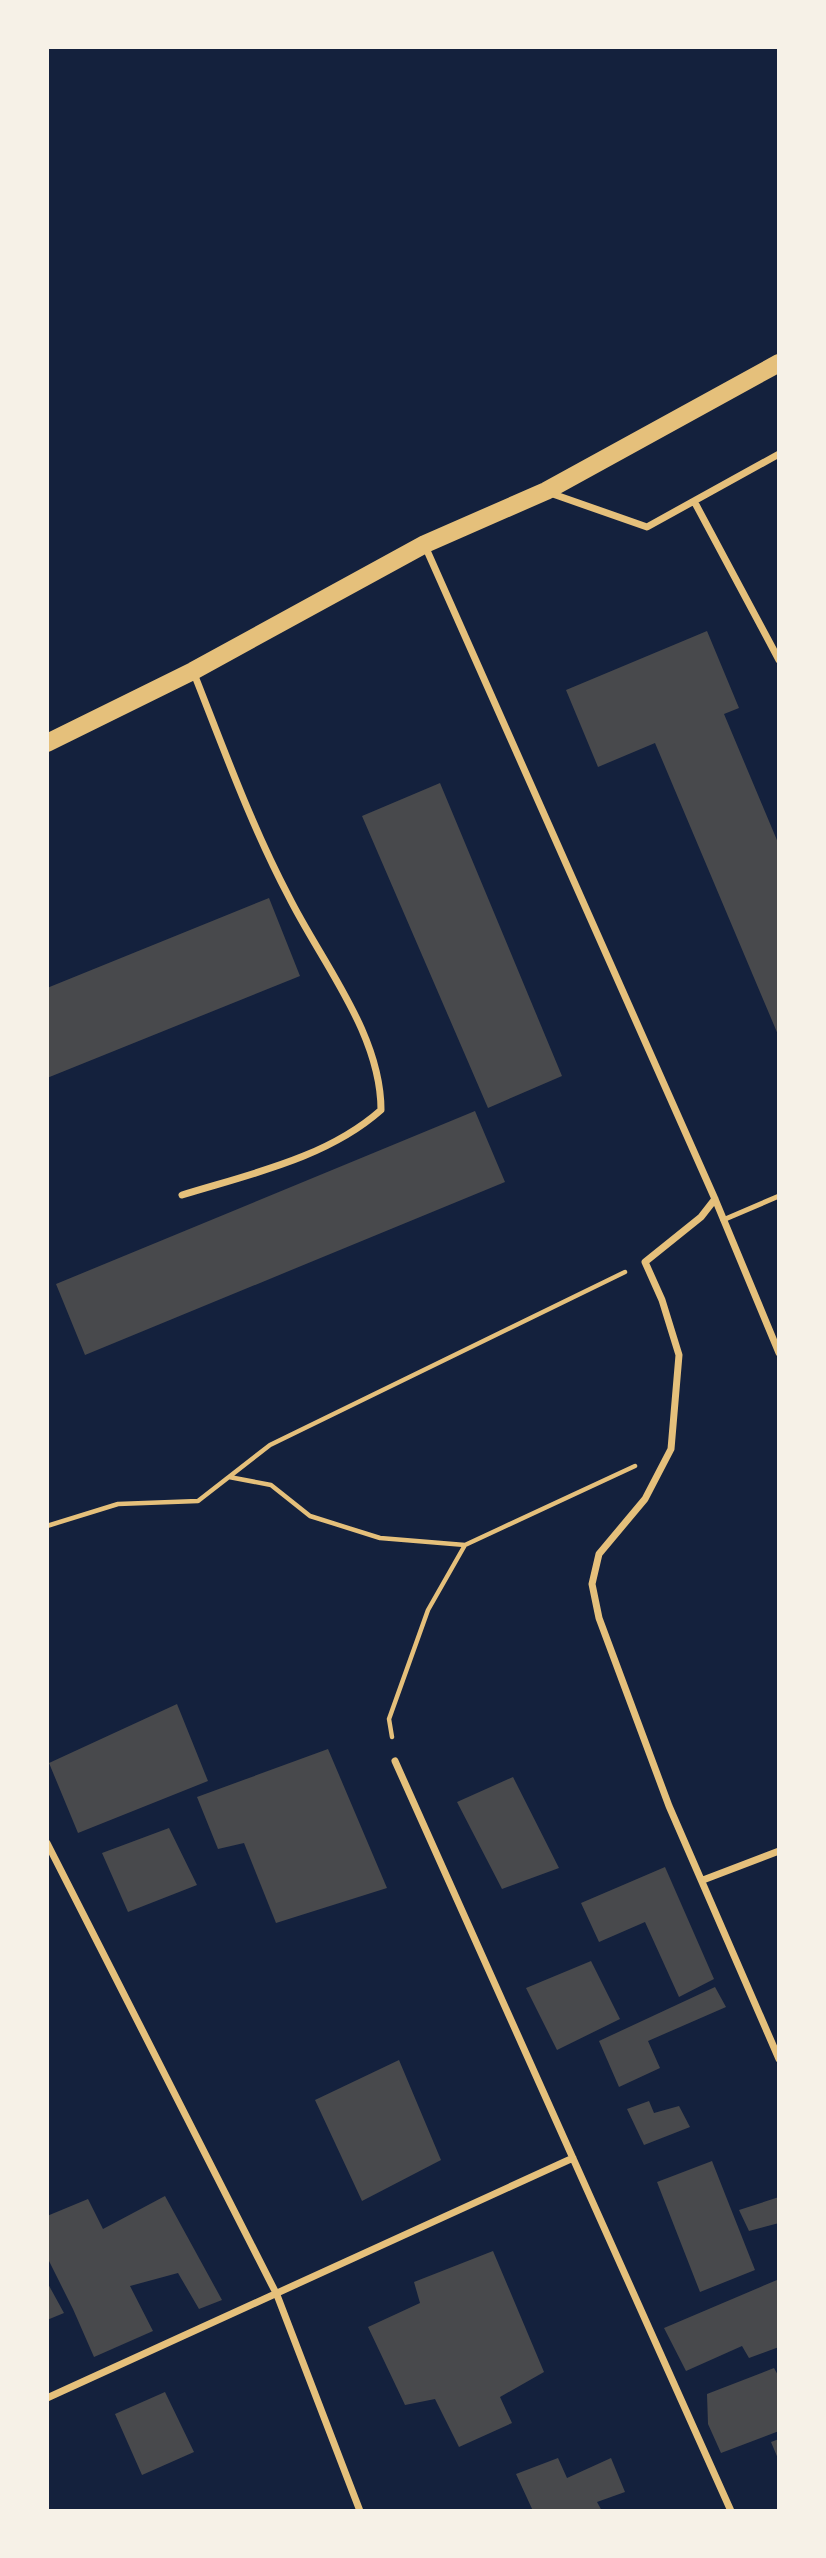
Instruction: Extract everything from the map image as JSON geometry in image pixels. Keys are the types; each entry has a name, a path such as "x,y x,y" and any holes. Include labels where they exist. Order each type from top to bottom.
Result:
{"main road":[{"path":"47,743 193,671 425,544 545,491 779,363"}],"street":[{"path":"545,491 648,527 779,454"},
{"path":"694,501 779,660"},
{"path":"425,544 715,1199 779,1353"},
{"path":"182,1195 293,1160 360,1128 381,1110 381,1088 375,1060 339,988 288,897 240,791 193,671"},
{"path":"715,1199 701,1217 645,1262 662,1300 679,1355 671,1449 645,1499 599,1554 592,1584 599,1618 669,1806 779,2059"},
{"path":"395,1761 731,2511"},
{"path":"47,1843 277,2295 360,2511"},
{"path":"703,1880 779,1851"},
{"path":"47,2398 573,2158"}],"lane":[{"path":"723,1220 779,1196"}],"path":[{"path":"47,1526 118,1504 198,1501 270,1445 645,1262"},
{"path":"228,1477 271,1485 310,1516 380,1538 464,1545 671,1449"},
{"path":"395,1761 389,1719 428,1610 464,1545"}],"building":[{"path":"707,631 739,708 724,714 779,845 779,1037 655,743 598,767 566,690"},
{"path":"440,783 562,1076 488,1108 362,816"},
{"path":"269,898 300,976 47,1078 47,988"},
{"path":"475,1111 505,1182 85,1355 56,1284"},
{"path":"177,1704 208,1781 78,1833 49,1763"},
{"path":"328,1749 387,1888 276,1923 244,1843 218,1849 197,1797"},
{"path":"513,1777 559,1868 502,1889 457,1802"},
{"path":"169,1828 197,1885 128,1912 102,1853"},
{"path":"665,1867 714,1979 679,1997 645,1922 599,1942 581,1903"},
{"path":"591,1961 620,2019 557,2050 526,1988"},
{"path":"715,1987 726,2007 648,2041 660,2068 619,2087 599,2041"},
{"path":"399,2060 441,2160 362,2201 315,2100"},
{"path":"649,2101 654,2113 679,2106 690,2127 644,2145 627,2109"},
{"path":"712,2161 755,2270 700,2292 657,2182"},
{"path":"165,2196 222,2300 199,2309 178,2273 130,2286 153,2331 94,2357 47,2257 47,2216 88,2199 103,2229"},
{"path":"779,2197 779,2223 749,2231 739,2210"},
{"path":"493,2251 544,2372 500,2397 512,2423 459,2447 435,2399 405,2405 368,2327 420,2303 414,2282"},
{"path":"777,2280 779,2347 749,2358 742,2346 686,2371 664,2328"},
{"path":"47,2282 64,2313 47,2320"},
{"path":"774,2368 779,2377 779,2431 721,2453 708,2424 707,2394"},
{"path":"165,2392 194,2452 142,2475 115,2414"},
{"path":"779,2439 779,2461 771,2442"},
{"path":"558,2458 567,2478 611,2458 625,2492 597,2502 602,2511 533,2511 516,2474"}]}
